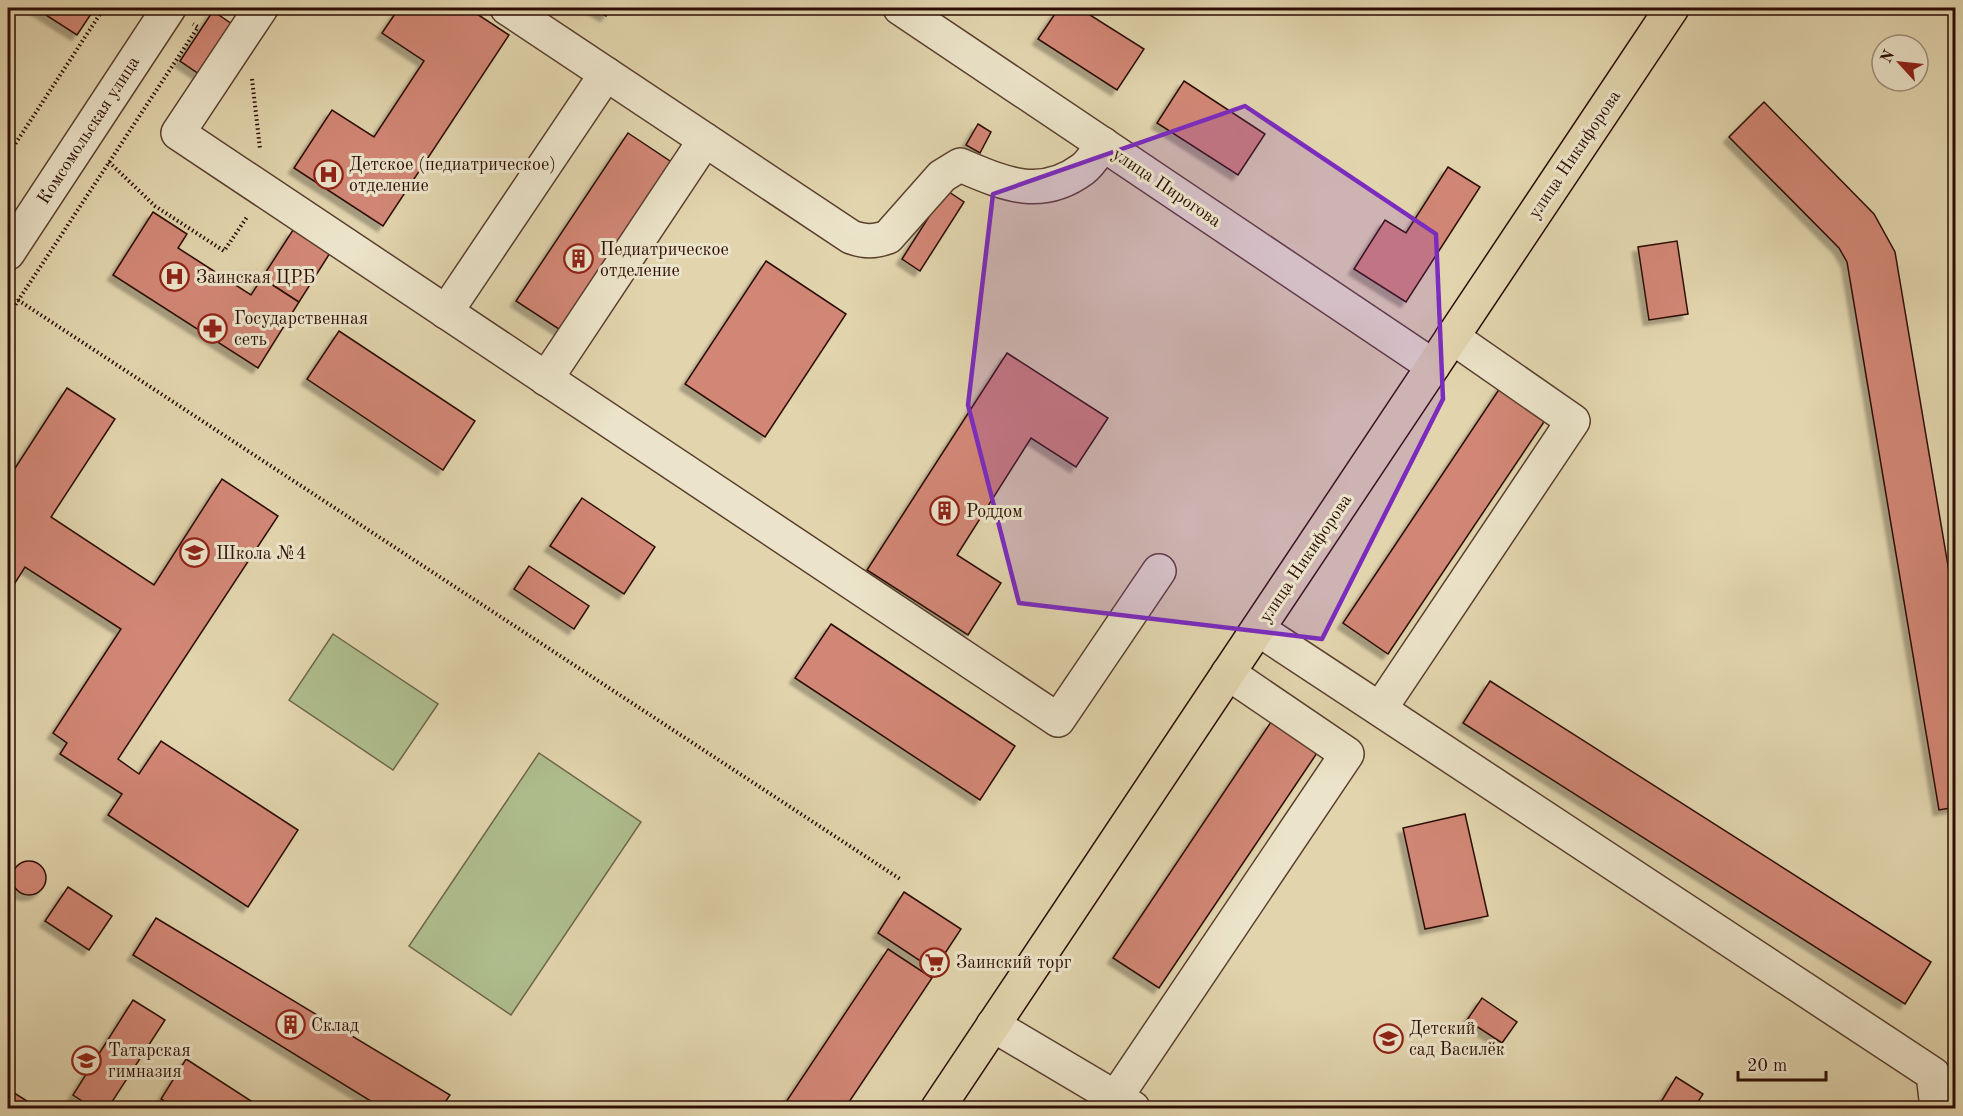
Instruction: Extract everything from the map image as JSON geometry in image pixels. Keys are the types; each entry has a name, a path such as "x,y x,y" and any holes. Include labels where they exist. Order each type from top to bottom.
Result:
{"main road":[{"name":"улица Никифорова","path":"938,1108 1672,8"}],"street":[{"name":"Комсомольская улица","path":"8,253 170,8"},
{"path":"261,8 177,133 1058,720 1159,572"},
{"path":"507,8 851,237 866,241 888,237 942,176 960,165 999,182 1020,187 1043,186 1069,177 1084,168 1103,144"},
{"name":"улица Пирогова","path":"900,8 1433,366"},
{"path":"446,312 606,74"},
{"path":"546,379 705,140"},
{"path":"1380,709 1574,421 1452,338"},
{"path":"1258,629 1933,1074 1937,1108"},
{"path":"993,1025 1125,1103 1347,754 1228,673"}],"path":[{"path":"8,155 104,8"},
{"path":"8,316 198,27"},
{"path":"18,300 900,879"}],"highlighted area":[{"path":"1245,106 1436,234 1443,399 1322,639 1019,603 968,405 993,194"}],"green space":[{"path":"333,634 438,704 393,770 289,700"},
{"path":"539,753 641,822 511,1015 409,946"}],"building":[{"path":"35,8 95,8 77,35"},
{"path":"399,8 468,8 509,35 383,226 294,168 332,110 374,137 424,61 382,33"},
{"path":"592,8 611,8 606,16"},
{"path":"1059,8 1079,8 1144,49 1117,90 1038,39"},
{"path":"213,11 232,24 199,74 180,61"},
{"path":"1184,81 1265,134 1238,175 1157,123"},
{"path":"1764,102 1874,214 1895,252 1956,613 1956,807 1939,810 1847,262 1839,248 1729,137"},
{"path":"978,124 991,132 980,153 966,145"},
{"path":"8,130 13,134 8,143"},
{"name":"Педиатрическое отделение","path":"628,133 676,165 565,333 516,301"},
{"path":"1448,167 1480,187 1406,302 1354,269 1385,220 1406,233"},
{"path":"946,190 964,202 920,271 902,259"},
{"path":"153,212 187,234 178,248 251,295 262,278 299,302 258,368 113,275"},
{"path":"293,230 330,253 299,302 262,278"},
{"path":"1677,241 1688,314 1649,320 1638,247"},
{"path":"766,261 846,314 765,437 685,384"},
{"path":"339,331 475,421 443,470 307,379"},
{"name":"Роддом","path":"1007,353 1108,418 1076,467 1031,438 957,555 1001,583 968,635 867,570"},
{"path":"1504,382 1550,413 1388,654 1343,623"},
{"path":"67,388 115,419 51,517 154,585 222,479 278,516 118,759 139,774 161,741 298,830 248,907 108,815 122,794 60,754 67,743 53,733 121,629 25,567 8,594 8,479"},
{"path":"582,498 655,547 624,594 550,546"},
{"path":"529,566 589,606 574,629 514,589"},
{"path":"831,624 1015,746 980,800 795,678"},
{"path":"1490,681 1931,962 1905,1004 1463,723"},
{"path":"1271,722 1317,753 1159,988 1113,958"},
{"path":"1465,814 1488,916 1425,929 1403,828"},
{"path":"29,861 41,866 46,878 41,890 29,895 17,890 12,878 17,866"},
{"path":"68,887 112,916 89,950 45,921"},
{"path":"904,892 961,929 934,970 878,933"},
{"name":"Склад","path":"156,918 450,1095 441,1108 382,1108 133,955"},
{"path":"888,949 932,978 845,1108 782,1108"},
{"path":"1482,998 1517,1022 1502,1043 1467,1020"},
{"path":"133,1000 165,1020 108,1108 78,1108 82,1101 73,1095"},
{"path":"186,1059 262,1108 175,1108 161,1099"},
{"path":"1676,1077 1703,1094 1694,1108 1658,1107"},
{"path":"8,1089 38,1108 8,1108"}],"place":[{"name":"Детское (педиатрическое) отделение","path":"328,174"},
{"name":"Педиатрическое отделение","path":"579,259"},
{"name":"Заинская ЦРБ","path":"175,277"},
{"name":"Государственная сеть","path":"213,328"},
{"name":"Роддом","path":"945,511"},
{"name":"Школа №4","path":"195,553"},
{"name":"Заинский торг","path":"935,962"},
{"name":"Склад","path":"290,1025"},
{"name":"Детский сад Василёк","path":"1388,1038"},
{"name":"Татарская гимназия","path":"87,1060"}]}
